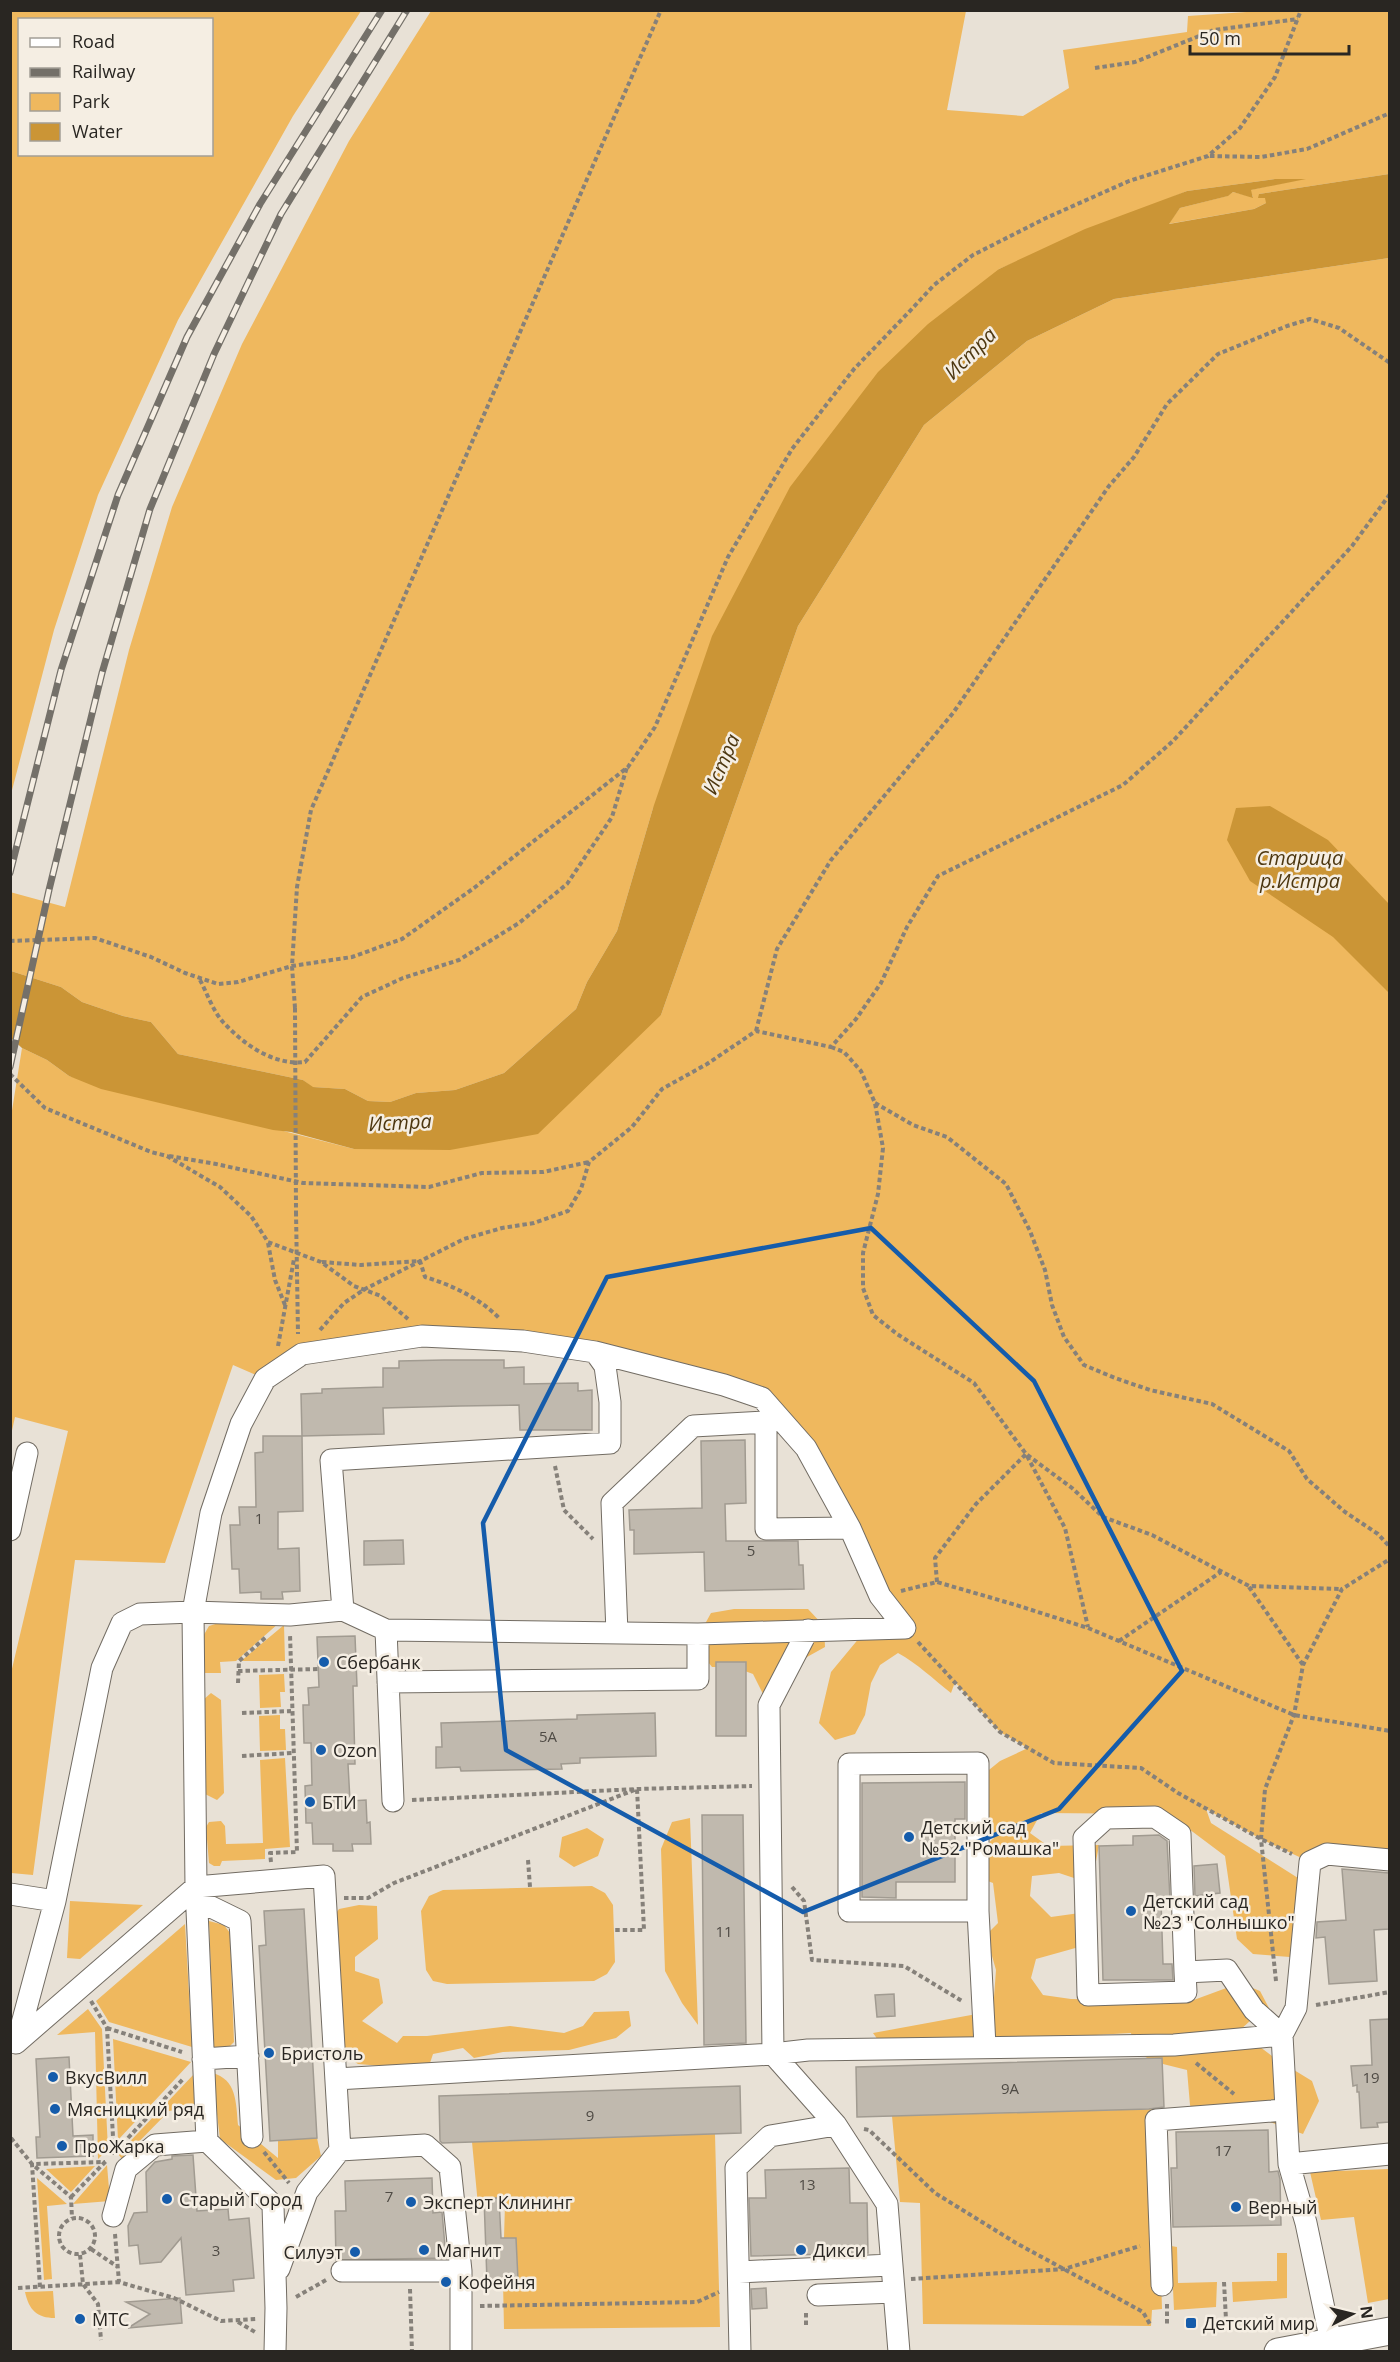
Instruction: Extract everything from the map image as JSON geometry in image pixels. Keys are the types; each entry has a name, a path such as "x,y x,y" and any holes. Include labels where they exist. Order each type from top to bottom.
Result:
{"main road":[{"path":"1278,2352 1389,2331"}],"street":[{"path":"274,2352 276,2308 273,2205 207,2141 197,1894 193,1612 211,1514 242,1424 266,1379 302,1354 422,1336 523,1341 595,1352 724,1385 762,1398 806,1448 850,1528 880,1596 905,1628"},
{"path":"343,1610 331,1460 610,1443 610,1402 605,1366 595,1352"},
{"path":"762,1398 766,1422 766,1529 850,1528"},
{"path":"617,1633 612,1503 693,1426 766,1422"},
{"path":"10,1530 27,1453"},
{"path":"14,2048 55,1901 102,1668 122,1623 140,1614 193,1612 290,1615 343,1610 386,1630 698,1634 905,1628"},
{"path":"386,1630 393,1801"},
{"path":"808,1630 769,1705 773,2054 836,2125 887,2204 899,2352"},
{"path":"388,1682 698,1679 698,1634"},
{"path":"978,1911 849,1911 849,1764 978,1763 978,1911 985,2046"},
{"path":"1106,1818 1155,1818 1180,1834 1185,1972 1186,1992 1088,1995 1084,1838 1106,1818"},
{"path":"1331,2342 1306,2223 1289,2164 1284,2110 1282,2035 1296,2008 1310,1862 1327,1854 1389,1860"},
{"path":"14,2048 197,1894 324,1876 340,2150 307,2192 275,2281"},
{"path":"10,1894 55,1901"},
{"path":"197,1894 240,1921 252,2137"},
{"path":"1185,1972 1227,1970 1254,2010 1282,2035"},
{"path":"336,2079 405,2073 773,2054 808,2050 1174,2045 1282,2035"},
{"path":"203,2059 248,2056"},
{"path":"1162,2285 1156,2120 1284,2110"},
{"path":"740,2352 736,2168 770,2136 836,2125"},
{"path":"113,2216 119,2161 155,2145 207,2141"},
{"path":"340,2150 425,2145 450,2167 461,2271 461,2352"},
{"path":"1289,2164 1389,2154"},
{"path":"342,2271 461,2271"},
{"path":"739,2278 892,2279"},
{"path":"818,2295 892,2279"}],"path":[{"path":"302,1354 298,1335 295,1008 292,966 297,887 311,810 661,10"},
{"path":"1208,156 1240,128 1275,77 1301,10"},
{"path":"1095,68 1135,62 1214,30 1298,19"},
{"path":"200,979 221,1020 237,1035 272,1059 306,1062 362,997 403,978 459,960 519,923 567,884 612,817 628,767 655,728 728,557 792,449 854,369 934,285 973,255 1046,218 1129,182 1208,156 1262,157 1307,149 1389,112"},
{"path":"10,1074 45,1108 151,1152 303,1183 429,1187 482,1173 543,1172 589,1162 632,1127 662,1089 707,1064 756,1031 777,949 831,860 953,713 1102,496 1134,457 1167,404 1218,354 1310,319 1339,328 1389,363"},
{"path":"831,1047 856,1019 881,983 907,927 938,876 1123,785 1173,741 1352,546 1389,494"},
{"path":"10,941 95,938 152,957 200,979 218,984 238,982 292,966 352,957 402,939 474,888 628,767"},
{"path":"756,1031 831,1047 844,1052 861,1071 875,1103 883,1148 878,1194 863,1253 863,1288 873,1315 974,1383 1026,1454 1065,1528 1088,1628"},
{"path":"875,1103 914,1125 947,1137 1006,1184 1030,1231 1045,1270 1052,1305 1064,1337 1084,1365 1150,1390 1212,1404 1289,1451 1307,1479 1346,1512 1378,1534 1389,1547"},
{"path":"167,1156 220,1187 251,1216 268,1242 275,1280 285,1305"},
{"path":"302,1354 311,1340 344,1304 365,1289 464,1239 502,1228 534,1223 568,1211 581,1189 589,1162"},
{"path":"268,1242 321,1262 361,1265 420,1261"},
{"path":"266,1379 278,1346 296,1253"},
{"path":"420,1261 425,1277 441,1281 488,1306 523,1341"},
{"path":"321,1262 354,1286 381,1296 403,1312 422,1336"},
{"path":"1026,1454 1072,1488 1103,1517 1152,1535 1249,1586 1342,1589"},
{"path":"937,1582 935,1558 976,1504 1026,1454"},
{"path":"559,1488 564,1510 614,1561"},
{"path":"1277,1989 1261,1839 1265,1789 1294,1715 1303,1665 1342,1589 1389,1559"},
{"path":"1119,1641 1221,1572"},
{"path":"880,1596 937,1582 1088,1628 1294,1715 1389,1731"},
{"path":"1249,1586 1303,1665"},
{"path":"270,1853 297,1852 291,1711 290,1615"},
{"path":"238,1683 239,1661 290,1615"},
{"path":"905,1628 1000,1732 1054,1763 1141,1768 1178,1793 1261,1839 1310,1862"},
{"path":"238,1671 318,1668"},
{"path":"242,1713 291,1711"},
{"path":"242,1756 293,1753"},
{"path":"393,1801 637,1789 770,1786"},
{"path":"368,1898 394,1883 637,1789"},
{"path":"614,1930 644,1930 637,1789"},
{"path":"528,1860 530,1887"},
{"path":"770,1861 804,1901 812,1960 904,1966 983,2014"},
{"path":"1296,2008 1389,1992"},
{"path":"88,1994 107,2028 119,2161"},
{"path":"32,2164 119,2161 203,2059 107,2028"},
{"path":"1174,2045 1256,2111"},
{"path":"836,2125 869,2130 935,2193 1016,2243 1143,2312 1151,2326"},
{"path":"252,2137 287,2182 307,2192"},
{"path":"11,2138 32,2164 71,2197"},
{"path":"72,2218 71,2197 105,2162"},
{"path":"32,2164 40,2287"},
{"path":"113,2216 119,2282"},
{"path":"72,2218 84,2219 93,2226 96,2238 91,2249 80,2255 68,2253 60,2243 60,2230 67,2221 72,2218"},
{"path":"892,2279 1064,2269 1159,2240"},
{"path":"91,2249 118,2268"},
{"path":"80,2255 83,2284 98,2304 101,2340"},
{"path":"18,2288 119,2282 174,2298 221,2321 236,2321 264,2319 276,2308 342,2271"},
{"path":"409,2271 412,2352"},
{"path":"461,2306 697,2302 739,2278"},
{"path":"1224,2282 1226,2320"},
{"path":"236,2321 256,2332"}],"highlighted area":[{"path":"871,1228 1034,1381 1182,1671 1059,1809 803,1912 506,1750 483,1523 607,1277"}],"green space":[{"path":"1277,10 1389,11 1389,174 1259,194 1266,198 1266,203 1254,209 1168,224 1180,208 1227,196 1233,192 1253,197 1250,190 1302,179 1275,179 1187,191 999,269 653,808 617,931 587,982 576,1009 504,1073 455,1090 416,1093 390,1102 368,1101 345,1089 312,1087 303,1080 178,1054 151,1022 123,1016 82,1002 61,987 11,971 10,892 65,907 129,650 172,507 242,344 349,141 431,11 966,11 947,110 1023,116 1069,88 1063,50 1187,32 1188,16"},
{"path":"10,11 361,11 293,116 178,320 98,495 54,630 11,794"},
{"path":"1389,258 1389,1860 1310,1862 1206,1809 1211,1823 1298,1878 1298,1902 1290,1957 1253,1954 1237,1939 1225,1856 1169,1814 1041,1813 1030,1833 1048,1846 1099,1845 1095,1867 1080,1880 1059,1873 1032,1876 1030,1896 1051,1917 1094,1911 1079,1947 1036,1959 1031,1978 1043,1995 1071,1999 1191,2001 1240,1983 1260,1991 1270,2010 1251,2020 1239,2031 1276,2059 1312,2081 1319,2101 1303,2134 1267,2121 1199,2125 1190,2105 1187,2070 1151,2061 1134,2048 1131,2033 883,2047 873,2033 993,2011 996,1970 986,1935 998,1923 993,1883 972,1875 977,1853 994,1838 986,1810 984,1774 1000,1761 1028,1748 1000,1732 955,1682 951,1693 898,1653 880,1665 871,1683 865,1715 855,1734 835,1740 819,1723 831,1672 865,1631 887,1624 850,1528 762,1398 637,1363 422,1336 302,1354 265,1379 233,1365 165,1563 75,1560 33,1875 11,1873 11,1673 68,1431 15,1417 11,1435 10,1123 22,1048 47,1060 69,1076 354,1149 661,1015 798,626 924,425 1027,341 1114,299"},
{"path":"734,1609 808,1609 824,1626 825,1647 807,1657 795,1674 785,1698 763,1694 753,1674 734,1667 712,1667 694,1644 711,1613"},
{"path":"225,1621 279,1623 236,1661 220,1662 221,1673 203,1673 202,1638 209,1626"},
{"path":"284,1625 285,1661 241,1661"},
{"path":"284,1674 285,1692 280,1692 281,1707 260,1708 259,1675"},
{"path":"211,1693 221,1700 224,1793 217,1800 205,1794 203,1700"},
{"path":"280,1715 280,1729 285,1729 286,1750 260,1751 259,1716"},
{"path":"285,1758 290,1847 265,1849 265,1859 222,1861 220,1866 209,1863 206,1827 209,1822 221,1821 225,1826 226,1844 263,1843 260,1760"},
{"path":"690,1818 698,2025 682,2003 665,1971 661,1849 672,1822"},
{"path":"587,1828 604,1839 598,1856 574,1867 559,1857 562,1837"},
{"path":"592,1886 605,1893 613,1905 615,1962 607,1974 594,1981 447,1984 433,1981 426,1970 421,1911 429,1896 443,1890"},
{"path":"70,1901 143,1905 80,1959 67,1958"},
{"path":"359,1905 377,1906 378,1939 355,1957 355,1971 379,1979 383,2003 362,2021 397,2043 403,2036 427,2036 510,2026 564,2033 583,2026 594,2012 629,2011 631,2026 616,2038 569,2050 503,2052 474,2058 463,2048 433,2054 429,2066 358,2064 343,2054 330,1922 339,1909"},
{"path":"209,1921 224,1925 230,1933 234,2042 226,2050 214,2052"},
{"path":"185,1924 192,2047 109,2022 96,2001"},
{"path":"88,2009 102,2029 108,2149 98,2159 95,2032 57,2035"},
{"path":"113,2039 191,2062 118,2140"},
{"path":"195,2073 197,2107 169,2111 122,2159 118,2154"},
{"path":"212,2073 220,2076 231,2086 238,2125 278,2158 278,2140 317,2138 321,2156 296,2178 276,2180 220,2139"},
{"path":"1156,2109 1162,2309 1152,2310 1151,2326 923,2324 920,2203 900,2202 892,2116"},
{"path":"715,2134 720,2327 504,2329 503,2281 518,2280 516,2238 504,2238 505,2204 478,2205 472,2142"},
{"path":"107,2165 110,2201 73,2204"},
{"path":"95,2166 71,2192 46,2169"},
{"path":"1389,2169 1389,2299 1368,2303 1354,2217 1321,2220 1310,2172"},
{"path":"37,2178 67,2204 47,2206 52,2279 44,2280"},
{"path":"1171,2246 1177,2247 1178,2283 1217,2282 1216,2307 1174,2310"},
{"path":"1277,2253 1287,2253 1287,2298 1233,2302 1232,2282 1277,2281"},
{"path":"53,2291 55,2318 35,2312 25,2292"}],"water":[{"name":"Истра","path":"1389,174 1389,258 1114,299 1027,341 924,425 798,626 661,1015 538,1134 450,1150 354,1149 291,1132 273,1130 101,1089 69,1076 47,1060 22,1048 11,1038 11,971 61,987 82,1002 123,1016 151,1022 178,1054 303,1080 313,1087 345,1089 368,1101 390,1102 416,1093 455,1090 504,1073 576,1009 587,982 617,931 653,808 712,636 790,487 878,372 928,324 999,269 1085,229 1187,191 1275,179 1306,179 1251,190 1253,198 1233,192 1228,196 1180,208 1169,224 1254,209 1266,203 1265,198 1258,198 1259,194"},
{"name":"Старица р.Истра","path":"1270,806 1328,840 1389,904 1389,993 1333,937 1250,881 1227,840 1236,808"}],"building":[{"path":"504,1360 504,1368 524,1367 524,1384 578,1383 578,1391 592,1390 592,1430 520,1430 519,1405 460,1406 383,1408 384,1434 302,1436 301,1394 322,1393 322,1389 383,1387 383,1368 399,1368 399,1361"},
{"path":"263,1436 302,1436 303,1511 278,1512 278,1549 299,1548 300,1591 282,1592 283,1599 261,1599 261,1592 240,1593 239,1569 232,1569 230,1525 240,1525 239,1507 256,1507 255,1453 263,1452"},
{"path":"745,1440 746,1503 725,1504 726,1541 798,1541 799,1565 803,1565 804,1589 705,1591 704,1552 634,1554 634,1530 630,1530 629,1510 702,1508 701,1441"},
{"path":"403,1540 404,1564 364,1565 364,1541"},
{"path":"355,1636 357,1686 353,1686 355,1764 348,1764 350,1801 366,1800 371,1844 352,1844 353,1851 333,1851 333,1844 313,1844 312,1823 306,1823 305,1786 312,1785 311,1743 304,1743 303,1705 309,1705 308,1688 319,1687 317,1637"},
{"path":"716,1662 746,1662 746,1736 716,1736"},
{"path":"655,1713 656,1756 580,1758 580,1763 561,1764 562,1769 461,1771 460,1767 436,1768 436,1747 442,1747 441,1723 577,1719 577,1715"},
{"name":"Детский сад №52 \"Ромашка\"","path":"965,1782 965,1819 955,1819 955,1882 896,1882 896,1898 862,1897 862,1783"},
{"path":"702,1815 743,1815 746,2043 704,2045"},
{"name":"Детский сад №23 \"Солнышко\"","path":"1159,1835 1167,1841 1170,1899 1161,1900 1163,1964 1172,1964 1173,1980 1103,1980 1099,1846 1133,1845 1133,1836"},
{"path":"1217,1864 1220,1893 1195,1896 1194,1866"},
{"path":"1342,1869 1389,1873 1389,1929 1374,1930 1377,1981 1329,1984 1325,1937 1316,1938 1317,1922 1346,1920"},
{"path":"304,1909 317,2138 270,2141 259,1946 266,1945 264,1911"},
{"path":"894,1994 895,2016 877,2017 875,1995"},
{"path":"1389,2019 1389,2122 1377,2123 1378,2127 1361,2128 1359,2092 1357,2092 1357,2085 1353,2086 1351,2066 1372,2065 1370,2020"},
{"path":"69,2057 73,2136 93,2135 93,2156 37,2158 36,2137 40,2137 36,2059"},
{"path":"1162,2058 1164,2107 857,2117 856,2067"},
{"path":"740,2086 741,2133 442,2143 440,2141 439,2096"},
{"path":"1268,2130 1269,2172 1278,2171 1280,2179 1281,2225 1173,2227 1171,2168 1177,2168 1176,2132"},
{"path":"193,2155 197,2211 228,2209 229,2220 249,2218 254,2278 233,2280 234,2291 186,2295 181,2238 161,2262 140,2264 138,2245 129,2246 128,2226 134,2213 147,2212 146,2172 155,2162 172,2159 172,2156"},
{"path":"849,2168 850,2203 867,2203 868,2253 751,2256 749,2198 766,2198 765,2170"},
{"path":"432,2178 433,2213 442,2212 446,2258 336,2260 335,2211 346,2211 345,2181"},
{"path":"484,2198 499,2198 501,2238 516,2238 518,2280 487,2281"},
{"path":"766,2288 767,2308 752,2309 751,2289"},
{"path":"180,2298 182,2323 128,2328 150,2314 126,2302"}],"railway":[{"path":"10,873 61,670 118,495 187,337 260,204 382,10"},
{"path":"10,1067 49,890 102,673 150,509 214,354 281,214 407,10"}],"place":[{"name":"Сбербанк","path":"324,1662"},
{"name":"Ozon","path":"321,1750"},
{"name":"БТИ","path":"310,1802"},
{"name":"Детский сад №52 \"Ромашка\"","path":"909,1837"},
{"name":"Детский сад №23 \"Солнышко\"","path":"1131,1911"},
{"name":"Бристоль","path":"269,2053"},
{"name":"ВкусВилл","path":"53,2077"},
{"name":"Мясницкий ряд","path":"55,2109"},
{"name":"ПроЖарка","path":"62,2146"},
{"name":"Старый Город","path":"167,2199"},
{"name":"Эксперт Клининг","path":"411,2202"},
{"name":"Верный","path":"1236,2207"},
{"name":"Магнит","path":"424,2250"},
{"name":"Дикси","path":"801,2250"},
{"name":"Силуэт","path":"355,2252"},
{"name":"Кофейня","path":"446,2282"},
{"name":"МТС","path":"80,2319"},
{"name":"Детский мир","path":"1191,2323"}]}
